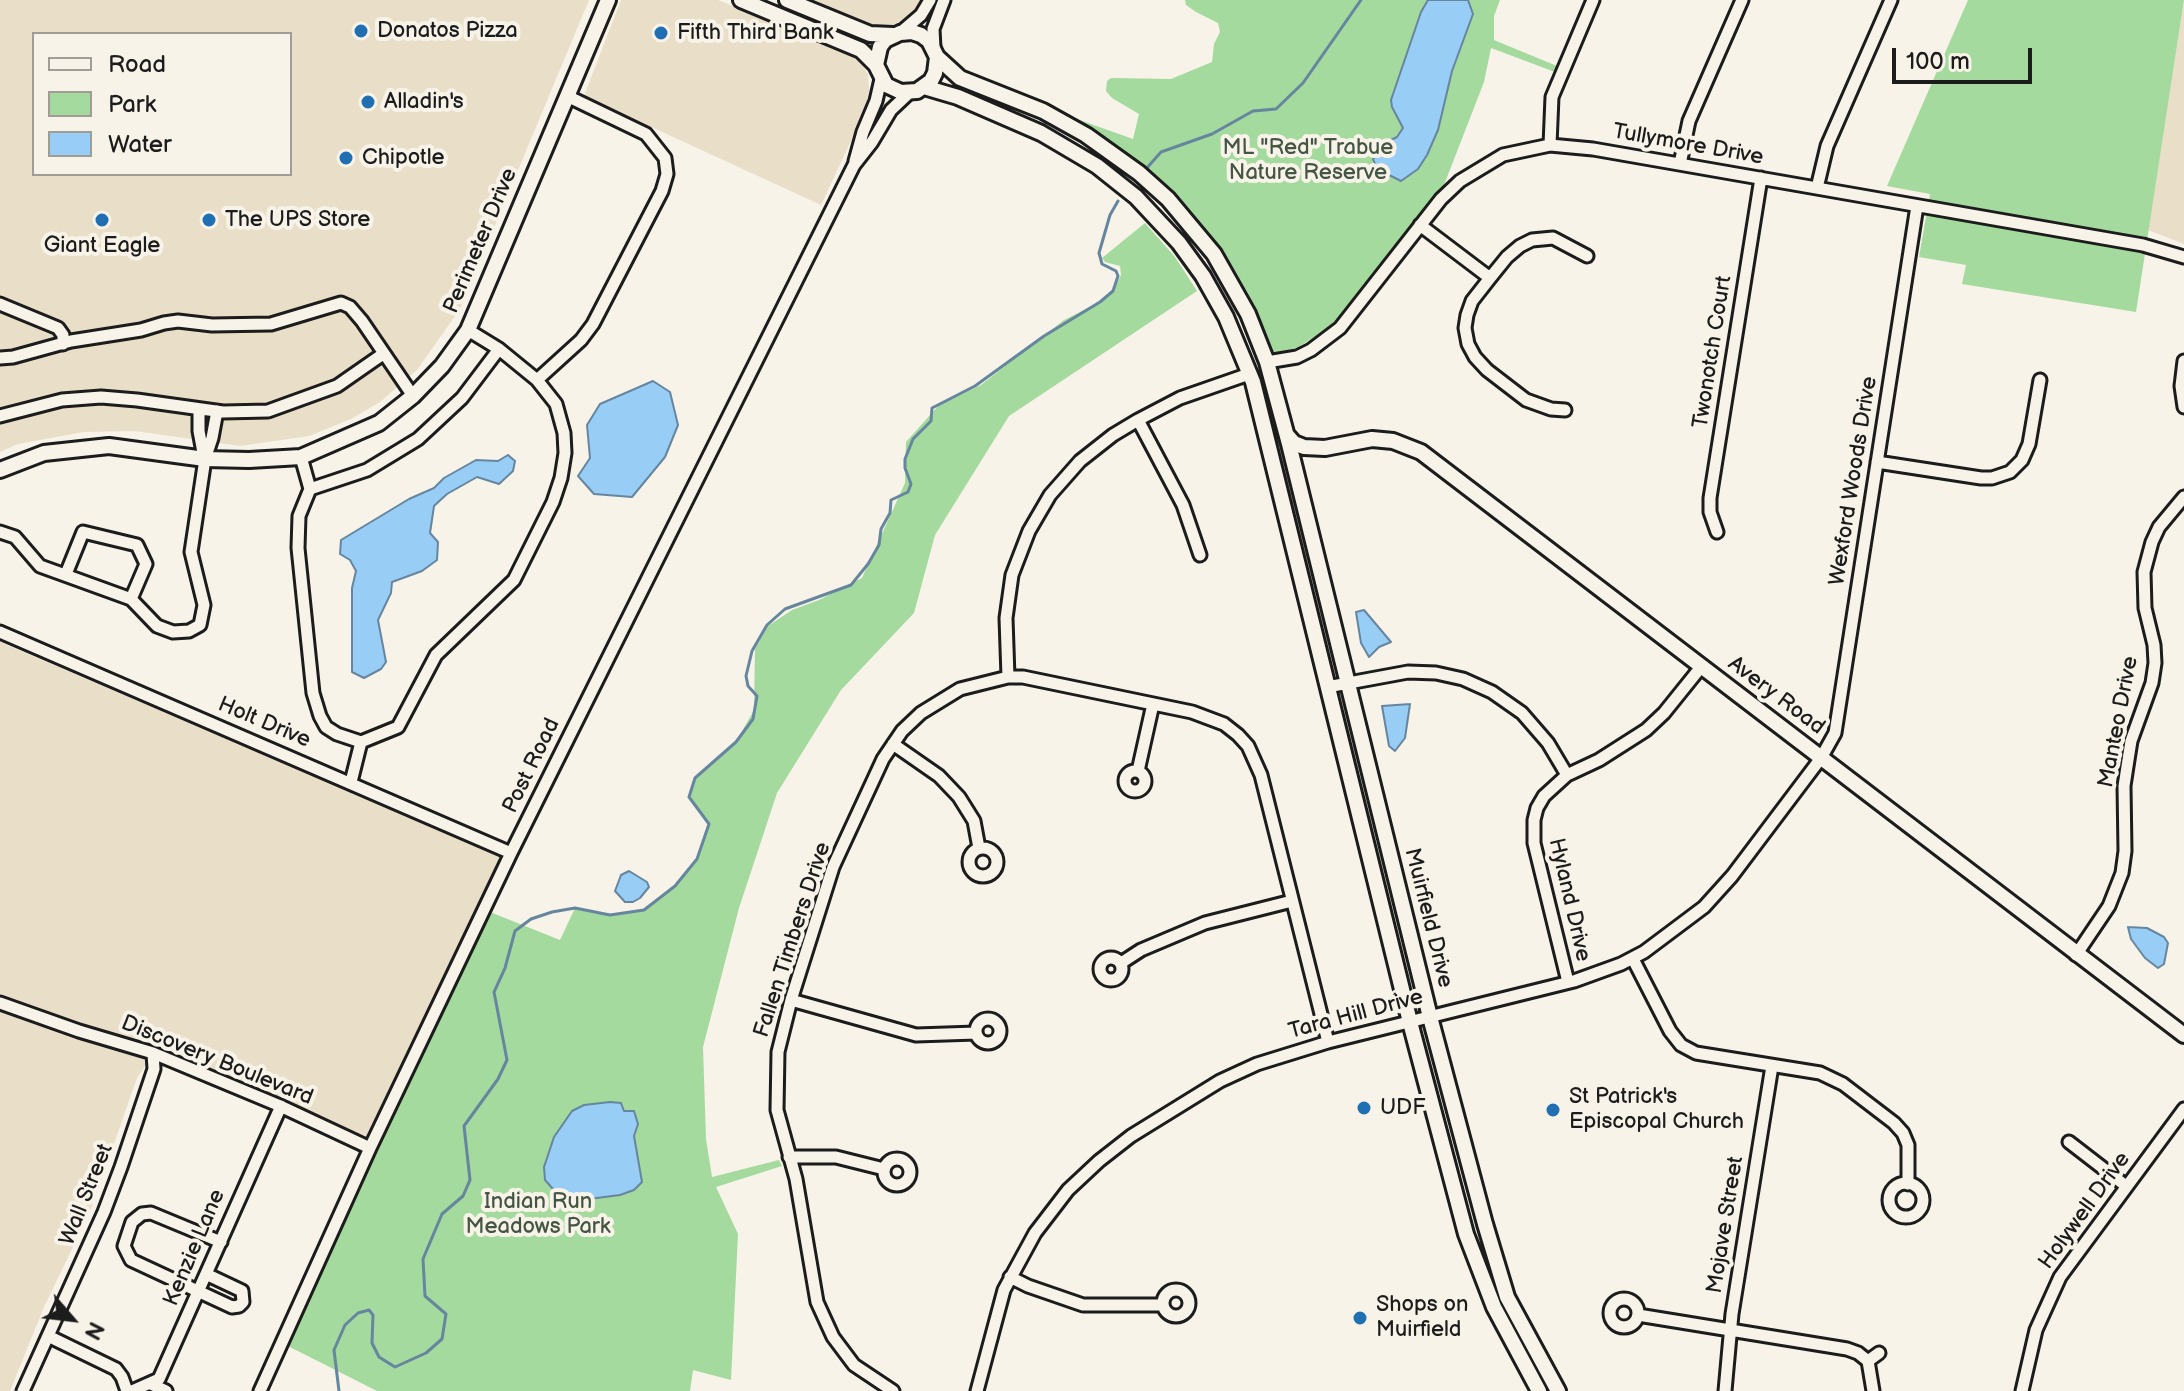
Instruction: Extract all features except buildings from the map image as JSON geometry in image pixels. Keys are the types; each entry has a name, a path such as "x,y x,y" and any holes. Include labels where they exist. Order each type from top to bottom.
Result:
{"main road":[{"name":"Perimeter Drive","path":"0,470 44,453 109,446 205,459 301,457 379,423 413,396 442,366 468,330 608,0"},
{"path":"741,0 861,50 893,90 909,93 924,87 935,73 935,53"},
{"path":"787,0 870,34 912,32 921,35 960,78 1043,111 1086,135 1152,183 1214,254 1238,294 1267,362"},
{"path":"878,72 880,47 896,34"},
{"path":"924,87 958,97 1041,133 1097,166 1136,197 1164,214 1222,284 1257,358 1267,362"},
{"name":"Muirfield Drive","path":"1136,197 1179,243 1203,276 1226,317 1249,374 1279,483 1410,1022 1466,1234 1494,1307 1539,1391"},
{"path":"1205,266 1239,328 1268,406 1279,449 1283,456 1294,461"},
{"name":"Muirfield Drive","path":"1267,362 1464,1152 1507,1297 1558,1391"},
{"name":"Avery Road","path":"1288,439 1298,445 1325,448"},
{"name":"Avery Road","path":"1294,461 1325,448 1372,439 1393,441 1421,452 2184,1035"}],"street":[{"path":"896,34 921,15 930,0"},
{"path":"935,53 933,29 944,0"},
{"path":"1550,145 1552,97 1593,0"},
{"path":"1680,164 1689,121 1742,0"},
{"path":"1817,188 1827,146 1891,0"},
{"name":"Post Road","path":"260,1391 370,1148 511,853 854,165 876,101 878,72"},
{"name":"Post Road","path":"854,165 891,110 909,93"},
{"path":"537,380 581,340 593,324 662,191 667,174 665,158 646,134 567,96"},
{"name":"Tullymore Drive","path":"1267,362 1297,357 1340,328 1441,199 1460,181 1503,155 1550,145 1593,149 2143,245 2184,257"},
{"name":"Twonotch Court","path":"1717,532 1710,512 1710,498 1761,178"},
{"name":"Wexford Woods Drive","path":"1821,758 1832,741 1836,725 1917,206"},
{"path":"1420,225 1490,278"},
{"path":"1565,410 1551,409 1526,400 1487,370 1468,344 1467,315 1472,301 1507,257 1532,240 1553,238 1587,256"},
{"path":"0,358 178,321 212,325 271,324 341,303 350,307 362,321 413,396"},
{"path":"0,304 58,328 63,335 63,344"},
{"path":"301,457 310,489 299,516 298,548 313,693 326,727 361,742 398,727 436,655 514,580 547,515 561,478 565,443 556,404 537,380 499,349 468,330"},
{"path":"310,489 367,470 418,439 462,398 499,349"},
{"path":"0,416 62,400 101,397 217,411 268,411 337,386 383,354"},
{"path":"2184,361 2181,386 2184,407"},
{"path":"1008,677 1007,598 1012,575 1029,531 1050,495 1080,461 1113,435 1180,398 1249,374"},
{"path":"1877,462 1981,478 2010,472 2022,460 2029,444 2040,380"},
{"path":"199,409 199,431 205,459"},
{"path":"0,532 15,537 40,566 131,599 157,626 173,632 189,631 200,625 204,605 191,552 205,459 217,411"},
{"path":"1138,420 1183,505 1200,555"},
{"name":"Manteo Drive","path":"2076,955 2109,906 2122,873 2125,851 2124,786 2128,760 2131,741 2152,683 2155,663 2145,608 2144,572 2159,527 2184,497"},
{"path":"66,574 83,532 137,545 146,564 131,599"},
{"name":"Holt Drive","path":"0,632 511,853"},
{"name":"Hyland Drive","path":"1568,982 1533,831 1537,808 1544,796 1567,775 1599,760 1646,730 1701,667"},
{"path":"1327,687 1387,674 1424,672 1448,675 1480,686 1507,701 1537,728 1567,775"},
{"name":"Fallen Timbers Drive","path":"893,1391 854,1365 833,1337 817,1302 796,1179 777,1110 778,1052 833,867 883,759 921,713 949,695 1008,677 1044,679 1208,717 1224,724 1248,746 1261,775 1328,1042"},
{"path":"1138,771 1153,704"},
{"path":"351,782 361,742"},
{"path":"893,744 939,776 959,797 974,821 979,848"},
{"name":"Tara Hill Drive","path":"977,1391 1010,1277 1035,1233 1059,1199 1131,1136 1239,1072 1328,1042 1568,982 1633,959 1704,907 1732,876 1821,758"},
{"path":"1121,963 1141,950 1205,923 1292,901"},
{"path":"1633,959 1670,1031 1681,1045 1696,1053 1820,1073 1843,1084 1894,1123 1908,1145 1908,1184"},
{"path":"791,1000 916,1035 976,1033"},
{"name":"Discovery Boulevard","path":"0,1003 153,1053 281,1106 370,1148"},
{"name":"Wall Street","path":"23,1391 121,1167 154,1069 153,1053"},
{"name":"Mojave Street","path":"1725,1391 1731,1329 1772,1066"},
{"name":"Kenzie Lane","path":"151,1384 159,1379 281,1106"},
{"name":"Holywell Drive","path":"2022,1391 2032,1341 2049,1297 2067,1267 2184,1109"},
{"path":"2069,1142 2126,1186"},
{"path":"789,1157 836,1157 884,1169"},
{"path":"206,1274 242,1291 243,1302 232,1307 131,1260 124,1246 132,1222 142,1214 151,1213 221,1242"},
{"path":"1010,1277 1083,1305 1163,1305"},
{"path":"1638,1315 1847,1349 1868,1361 1873,1391"},
{"path":"48,1336 116,1369 129,1391 151,1384 166,1391"},
{"path":"1868,1361 1879,1353"}],"shaded area":[{"path":"0,0 589,0 460,309 417,370 380,402 351,419 309,436 240,446 135,431 84,432 18,444 0,452"},
{"path":"621,0 718,0 843,50 861,62 868,75 865,111 821,205 584,96"},
{"path":"804,0 923,0 904,23 890,30 861,24"},
{"path":"2184,1 2184,244 2148,230"},
{"path":"0,642 503,857 370,1137 310,1116 170,1055 148,1062 137,1078 90,1212 44,1307 10,1391 0,1391"}],"green space":[{"name":"ML \"Red\" Trabue Nature Reserve","path":"1185,0 1500,0 1494,16 1494,40 1557,66 1555,72 1491,48 1484,82 1444,185 1339,318 1298,347 1277,354 1270,349 1251,307 1150,175 1077,119 1133,139 1139,114 1112,98 1106,91 1107,81 1111,78 1171,79 1212,62 1214,44 1220,32 1218,23 1196,12 1186,5"},
{"path":"1968,0 2184,0 2136,312 1962,284 1966,265 1919,257 1930,194 1887,186"},
{"name":"Indian Run Meadows Park","path":"1145,223 1175,257 1197,291 1009,416 935,535 914,613 841,690 777,793 739,908 703,1047 706,1139 712,1177 779,1160 782,1166 716,1187 738,1234 731,1380 693,1370 690,1391 377,1391 282,1343 485,910 560,940 575,908 610,915 644,910 675,886 697,859 709,824 689,797 695,778 736,742 754,710 755,649 768,626 792,610 862,578 905,483 906,442 939,405 981,385 1064,320 1100,302 1115,287 1121,275 1120,266 1105,262 1102,258"}],"water":[{"path":"1428,0 1468,0 1473,14 1452,71 1438,130 1418,169 1401,181 1377,169 1373,159 1403,128 1391,100 1421,12"},
{"path":"653,381 670,392 678,425 665,457 632,497 594,494 578,476 590,458 587,425 600,404"},
{"path":"508,455 515,461 513,471 499,484 477,477 447,494 434,506 430,533 438,542 437,560 422,571 392,582 391,593 378,620 386,662 381,669 364,678 352,672 352,588 356,571 350,560 340,554 341,540 409,499 434,488 444,478 476,460 498,461"},
{"path":"1364,610 1391,642 1379,647 1369,657 1361,643 1356,612"},
{"path":"1410,704 1405,738 1395,751 1389,746 1382,706"},
{"path":"629,871 647,882 649,887 640,898 625,902 615,891 621,875"},
{"path":"2128,927 2147,928 2164,937 2168,943 2164,964 2158,968 2145,958 2131,939"},
{"path":"621,1103 624,1111 634,1111 638,1124 634,1136 642,1182 634,1190 620,1195 589,1199 553,1189 545,1180 544,1167 554,1137 572,1111 584,1105"}],"waterway":[{"path":"1146,169 1161,152 1212,134 1253,111 1276,109 1303,83 1361,0"},
{"path":"339,1391 334,1350 345,1325 358,1313 369,1310 373,1315 372,1343 379,1357 395,1367 426,1353 442,1339 446,1314 425,1296 423,1259 442,1214 463,1196 470,1180 464,1126 498,1079 507,1060 494,992 505,968 515,931 531,919 575,908 610,915 644,910 675,886 697,859 709,824 689,797 695,778 736,742 753,719 757,696 748,686 746,676 752,651 767,625 785,609 851,585 868,564 879,545 891,500 908,492 911,484 905,459 913,439 931,421 932,408 975,386 1113,291 1118,276 1116,271 1102,264 1099,253 1110,215 1118,201"}],"place":[{"name":"Donatos Pizza","path":"361,31"},
{"name":"Fifth Third Bank","path":"661,33"},
{"name":"Alladin's","path":"368,102"},
{"name":"Chipotle","path":"346,158"},
{"name":"Giant Eagle","path":"102,220"},
{"name":"The UPS Store","path":"209,220"},
{"name":"UDF","path":"1364,1108"},
{"name":"St Patrick's Episcopal Church","path":"1553,1110"},
{"name":"Shops on Muirfield","path":"1360,1318"}]}
